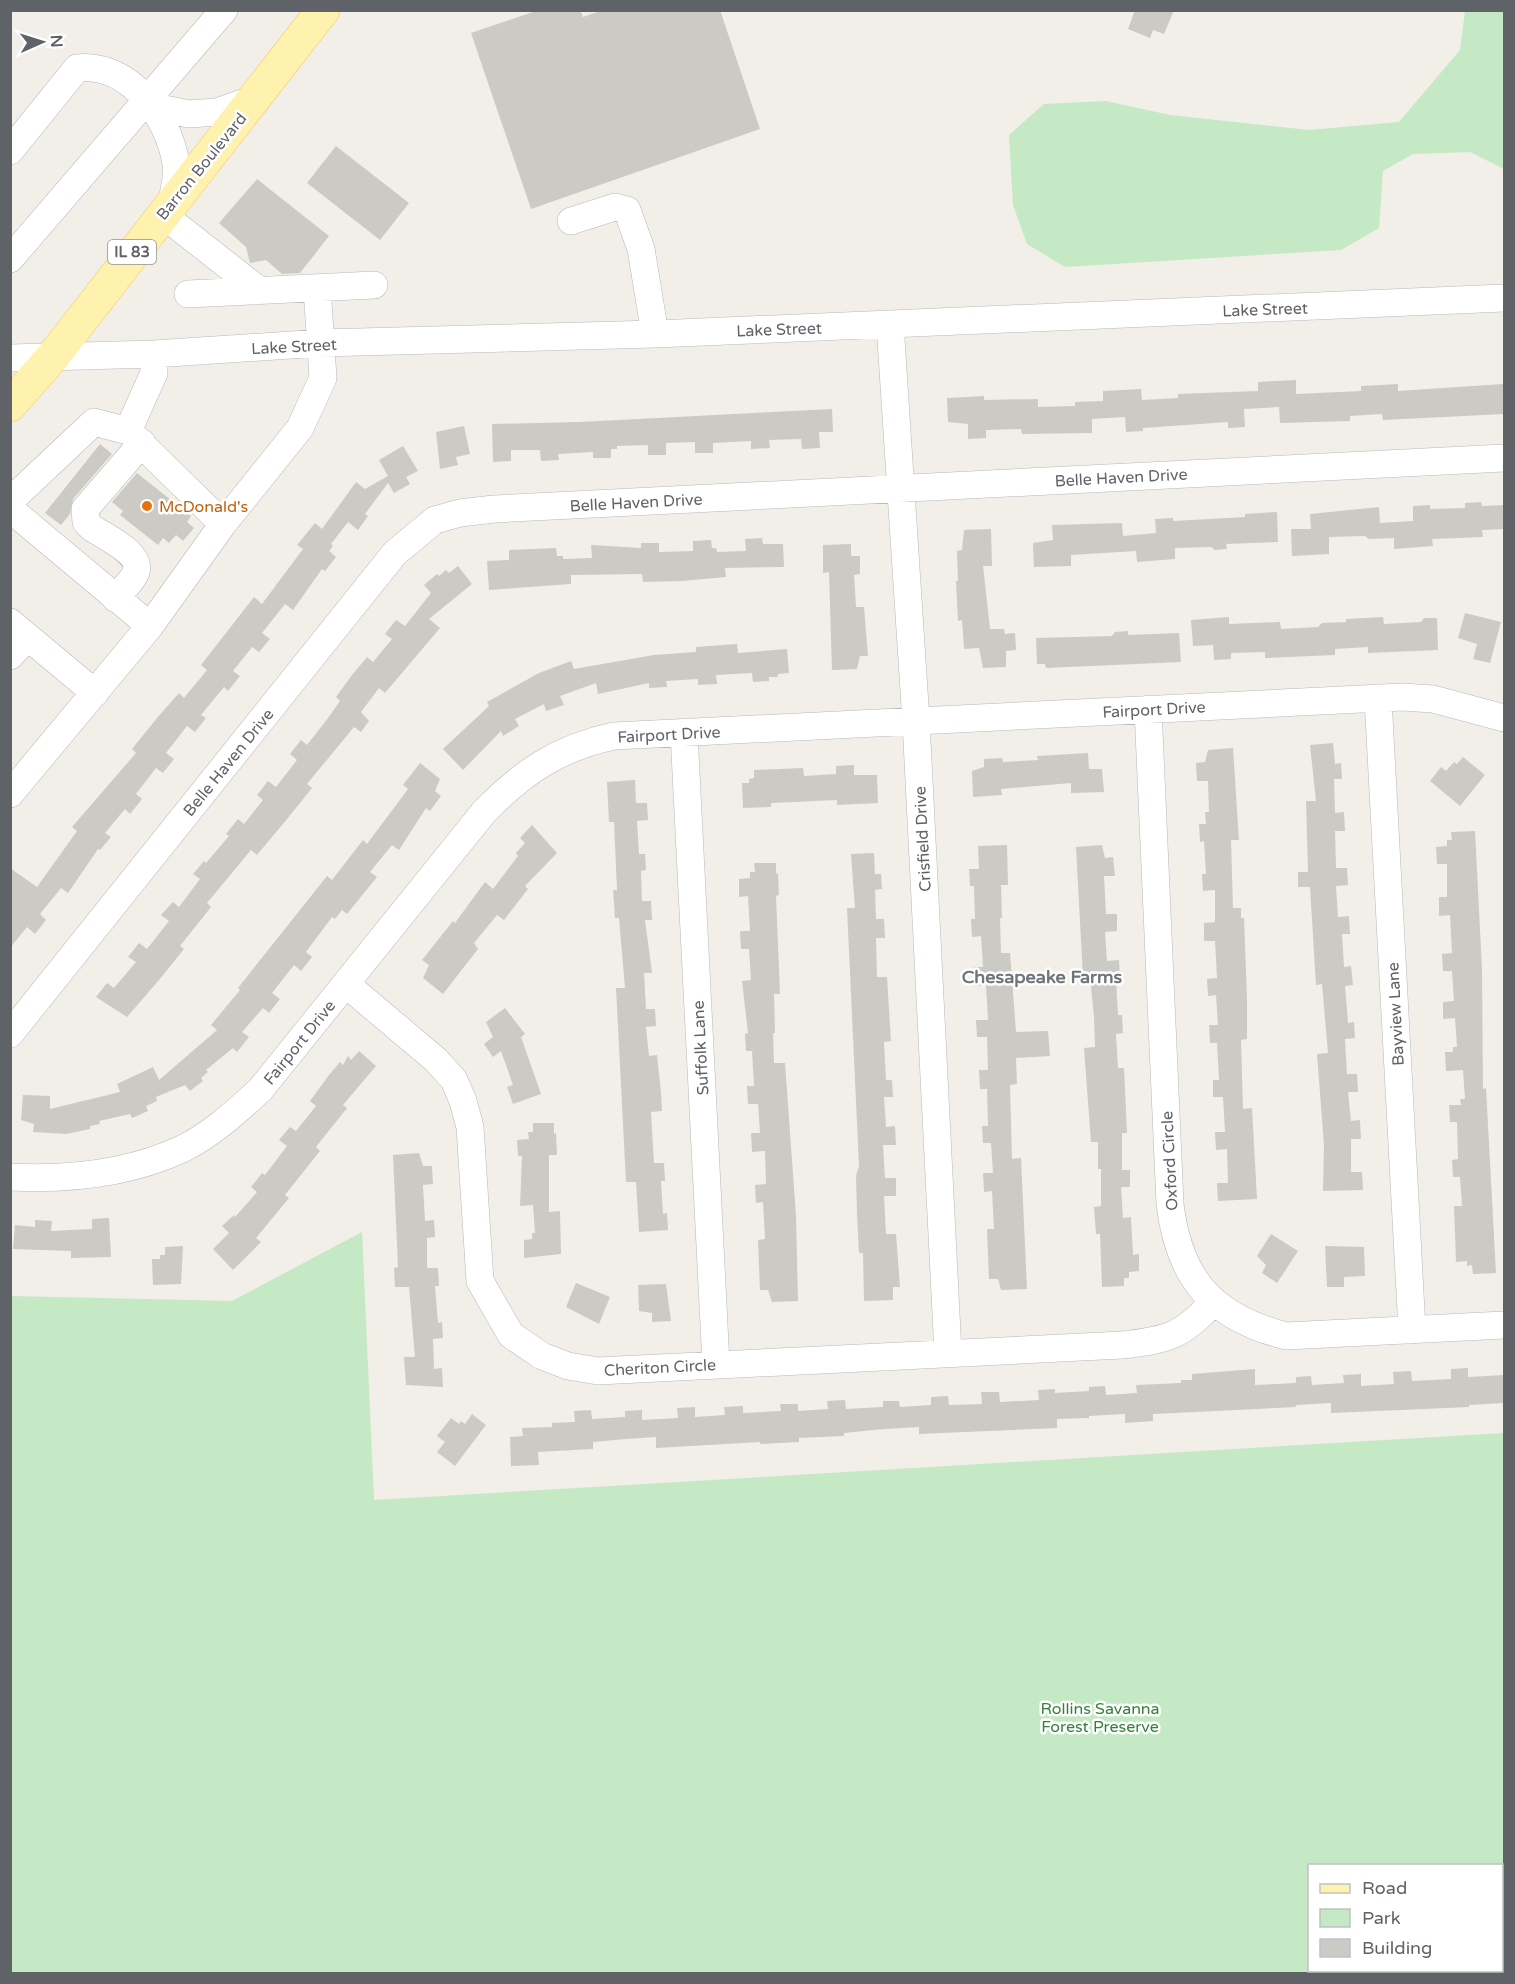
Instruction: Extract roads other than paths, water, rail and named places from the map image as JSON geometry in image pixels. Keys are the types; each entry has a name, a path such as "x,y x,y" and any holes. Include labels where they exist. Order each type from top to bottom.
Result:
{"main road":[{"name":"Barron Boulevard","path":"10,405 54,355 167,207 323,10"}],"street":[{"path":"10,259 151,104 224,10"},
{"path":"10,151 77,68 93,66 111,71 151,104 168,135 177,166 167,207 260,291"},
{"path":"151,104 189,114 217,112 254,99"},
{"path":"571,221 608,208 627,210 641,249 655,334"},
{"path":"188,294 374,285"},
{"path":"10,794 150,626 223,524 300,428 323,378 317,288"},
{"name":"Lake Street","path":"10,358 154,354 321,343 655,334 1504,298"},
{"name":"Crisfield Drive","path":"890,324 916,721 948,1353"},
{"path":"115,598 135,574 137,564 133,556 86,522 86,509 135,437 154,373 154,354"},
{"path":"10,501 94,422 135,437 223,524"},
{"name":"Belle Haven Drive","path":"10,1034 395,553 435,520 460,513 494,509 1504,458"},
{"path":"10,509 150,626"},
{"path":"16,638 95,693"},
{"name":"Fairport Drive","path":"10,1177 87,1177 125,1169 183,1148 233,1115 260,1090 484,812 511,784 555,755 586,742 614,736 684,732 1378,698 1433,699 1504,718"},
{"name":"Bayview Lane","path":"1378,698 1412,1330"},
{"name":"Oxford Circle","path":"1148,709 1173,1225 1182,1260 1194,1280 1214,1301 1234,1317 1263,1330 1286,1336 1504,1324"},
{"name":"Suffolk Lane","path":"684,732 716,1364"},
{"name":"Cheriton Circle","path":"346,984 436,1060 454,1080 470,1127 480,1281 511,1335 542,1356 568,1366 598,1371 1150,1342 1171,1336 1193,1324 1214,1301"}],"place":[{"name":"McDonald's","path":"147,506"}],"district":[{"name":"Chesapeake Farms","path":"1042,977"}],"park label":[{"name":"Rollins Savanna Forest Preserve","path":"1100,1717"}]}
